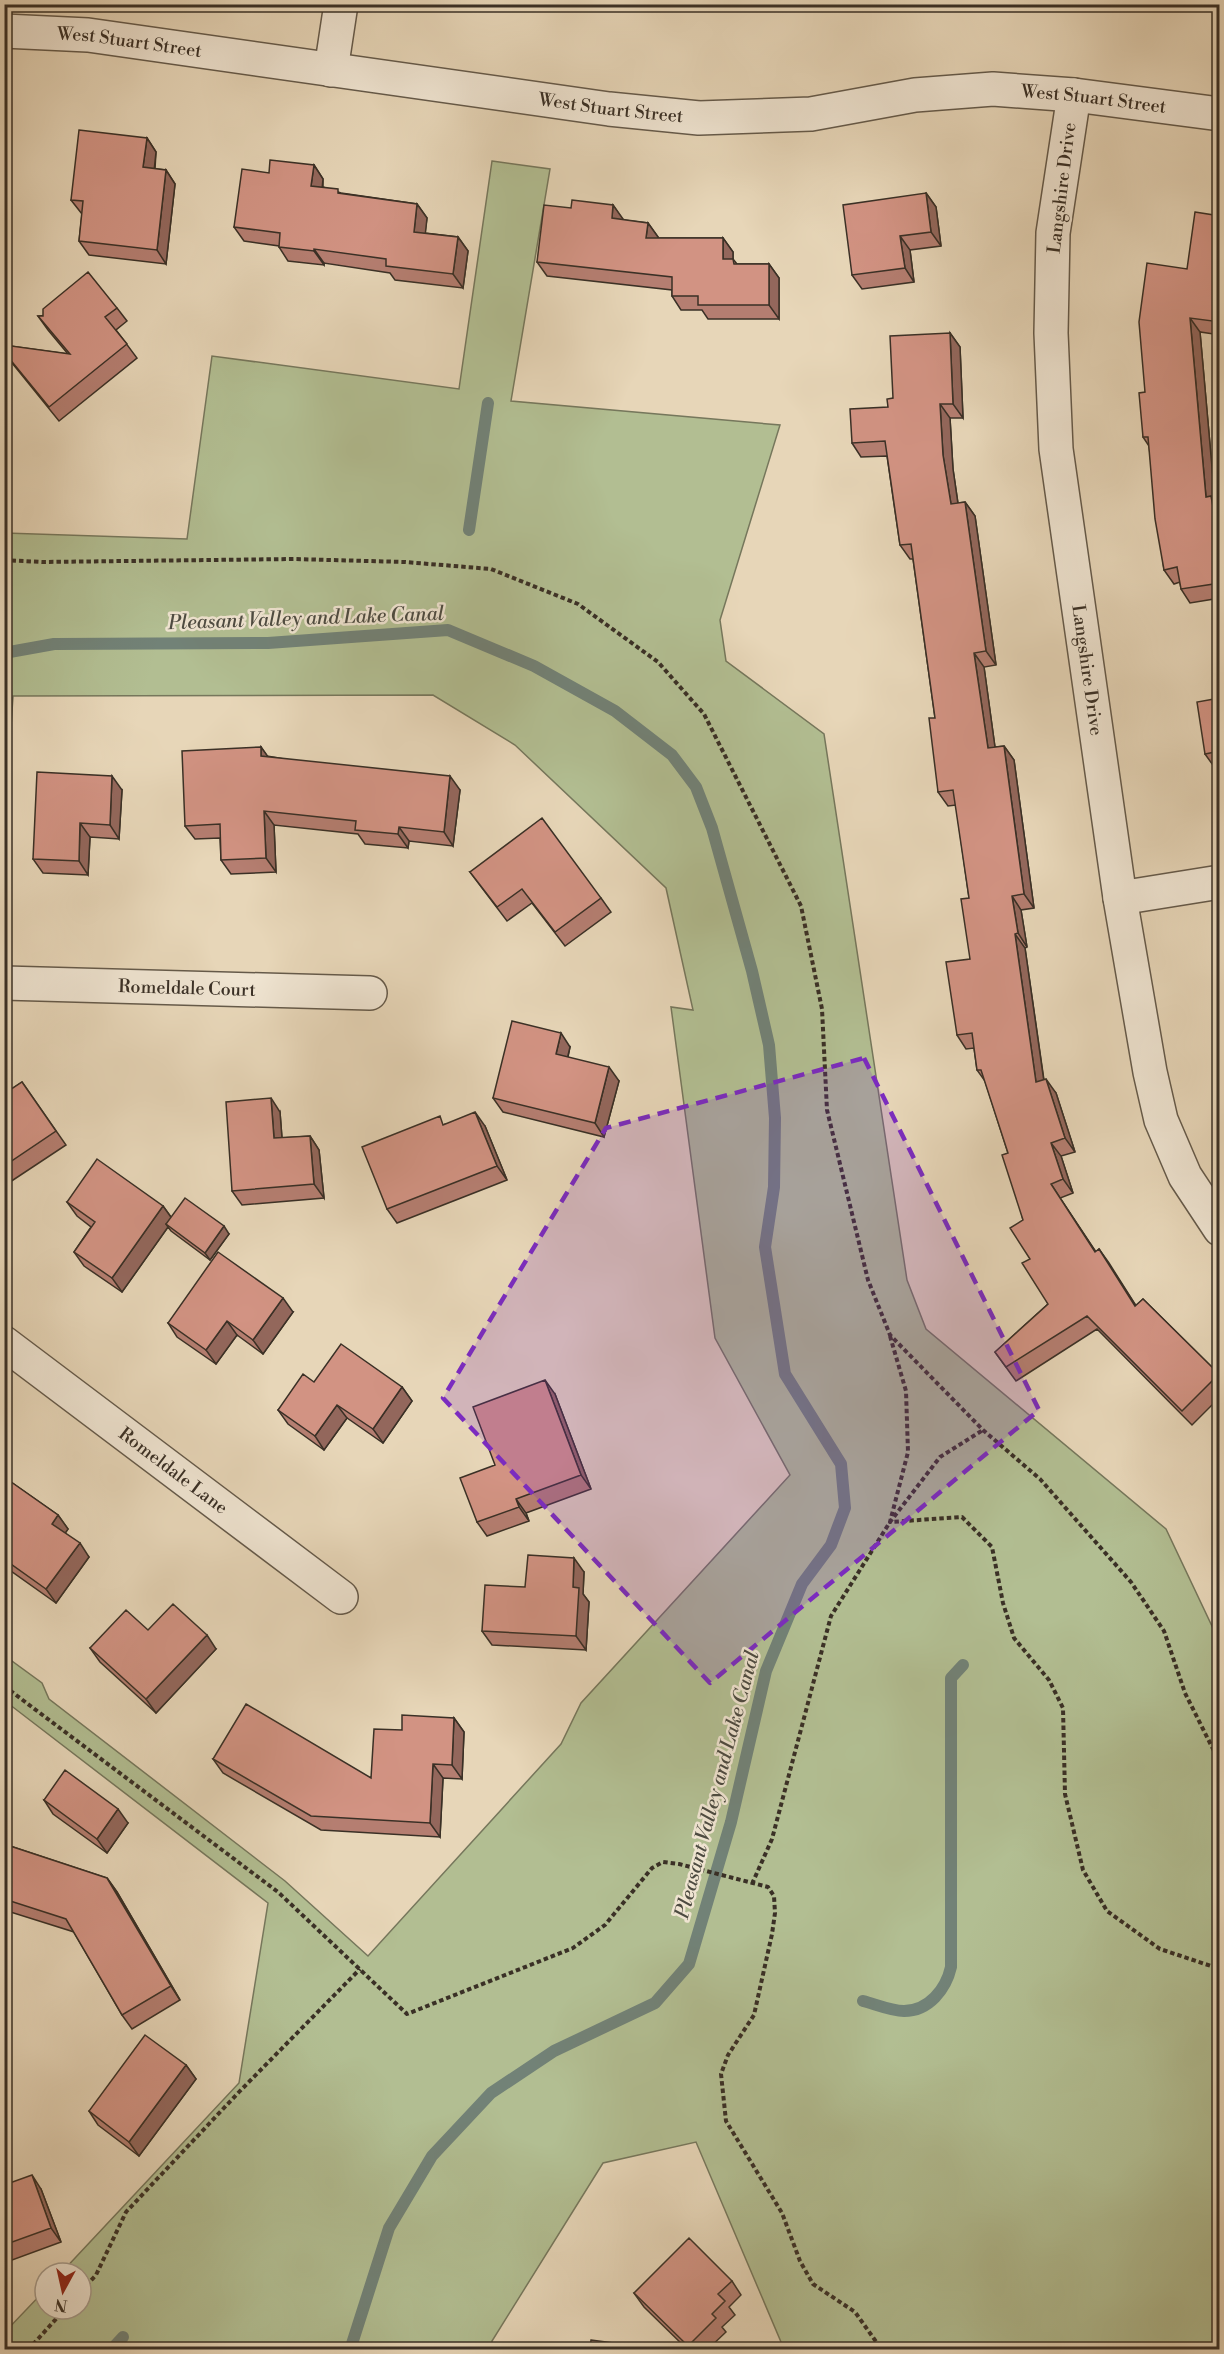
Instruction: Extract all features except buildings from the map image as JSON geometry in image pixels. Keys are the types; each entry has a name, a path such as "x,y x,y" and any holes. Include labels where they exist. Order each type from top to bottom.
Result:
{"street":[{"path":"331,70 341,4"},
{"name":"West Stuart Street","path":"4,31 88,35 609,109 699,118 811,114 915,95 993,89 1074,95 1220,114"},
{"name":"Langshire Drive","path":"1074,95 1053,233 1052,333 1056,448 1120,898 1150,1072 1161,1120 1185,1176 1220,1229"},
{"path":"1120,898 1220,882"},
{"name":"Romeldale Court","path":"4,983 370,993"},
{"name":"Romeldale Lane","path":"4,1343 341,1597"}],"path":[{"path":"4,560 53,562 294,559 405,562 491,569 578,604 658,662 704,714 801,906 822,1010 827,1110 868,1280 890,1335 906,1391 908,1452 890,1522"},
{"path":"890,1335 983,1430 1040,1479 1131,1582 1164,1631 1185,1693 1220,1763"},
{"path":"752,1884 772,1839 831,1616 890,1522 940,1457 983,1430"},
{"path":"890,1522 963,1517 992,1547 1003,1603 1014,1638 1049,1680 1063,1708 1065,1794 1083,1870 1107,1911 1160,1949 1220,1969"},
{"path":"4,1686 279,1892 407,2014 573,1948 604,1925 652,1868 663,1862 768,1887 774,1896 775,1913 754,2015 728,2055 721,2074 726,2121 782,2213 800,2261 813,2284 855,2312 882,2349"},
{"path":"93,2277 126,2212 239,2092 360,1969"},
{"path":"28,2349 54,2321"}],"highlighted area":[{"path":"864,1058 1039,1410 710,1683 443,1398 606,1128"}],"green space":[{"path":"492,161 550,169 511,401 780,425 720,620 726,661 824,734 907,1280 926,1329 1166,1529 1219,1641 1219,2349 784,2349 696,2142 603,2163 492,2341 492,2349 5,2350 4,2333 33,2303 33,2321 93,2321 93,2261 72,2261 239,2083 268,1903 5,1701 5,1656 42,1683 49,1699 285,1881 368,1956 561,1744 581,1703 790,1475 715,1338 671,1007 693,1010 666,888 515,745 433,695 13,696 10,742 5,741 5,533 187,539 212,356 459,389"}],"waterway":[{"path":"469,530 488,403"},
{"name":"Pleasant Valley and Lake Canal","path":"4,653 54,644 268,643 448,630 534,666 615,711 672,755 696,787 712,828 752,971 769,1045 775,1118 774,1187 765,1247 785,1374 841,1464 845,1508 831,1545 802,1584 766,1671 731,1822 689,1964 655,2003 554,2051 491,2093 432,2156 389,2228 350,2350"},
{"path":"863,2001 894,2010 913,2010 929,2003 941,1991 949,1975 951,1967 951,1678 963,1665"},
{"path":"111,2350 123,2337"}]}
